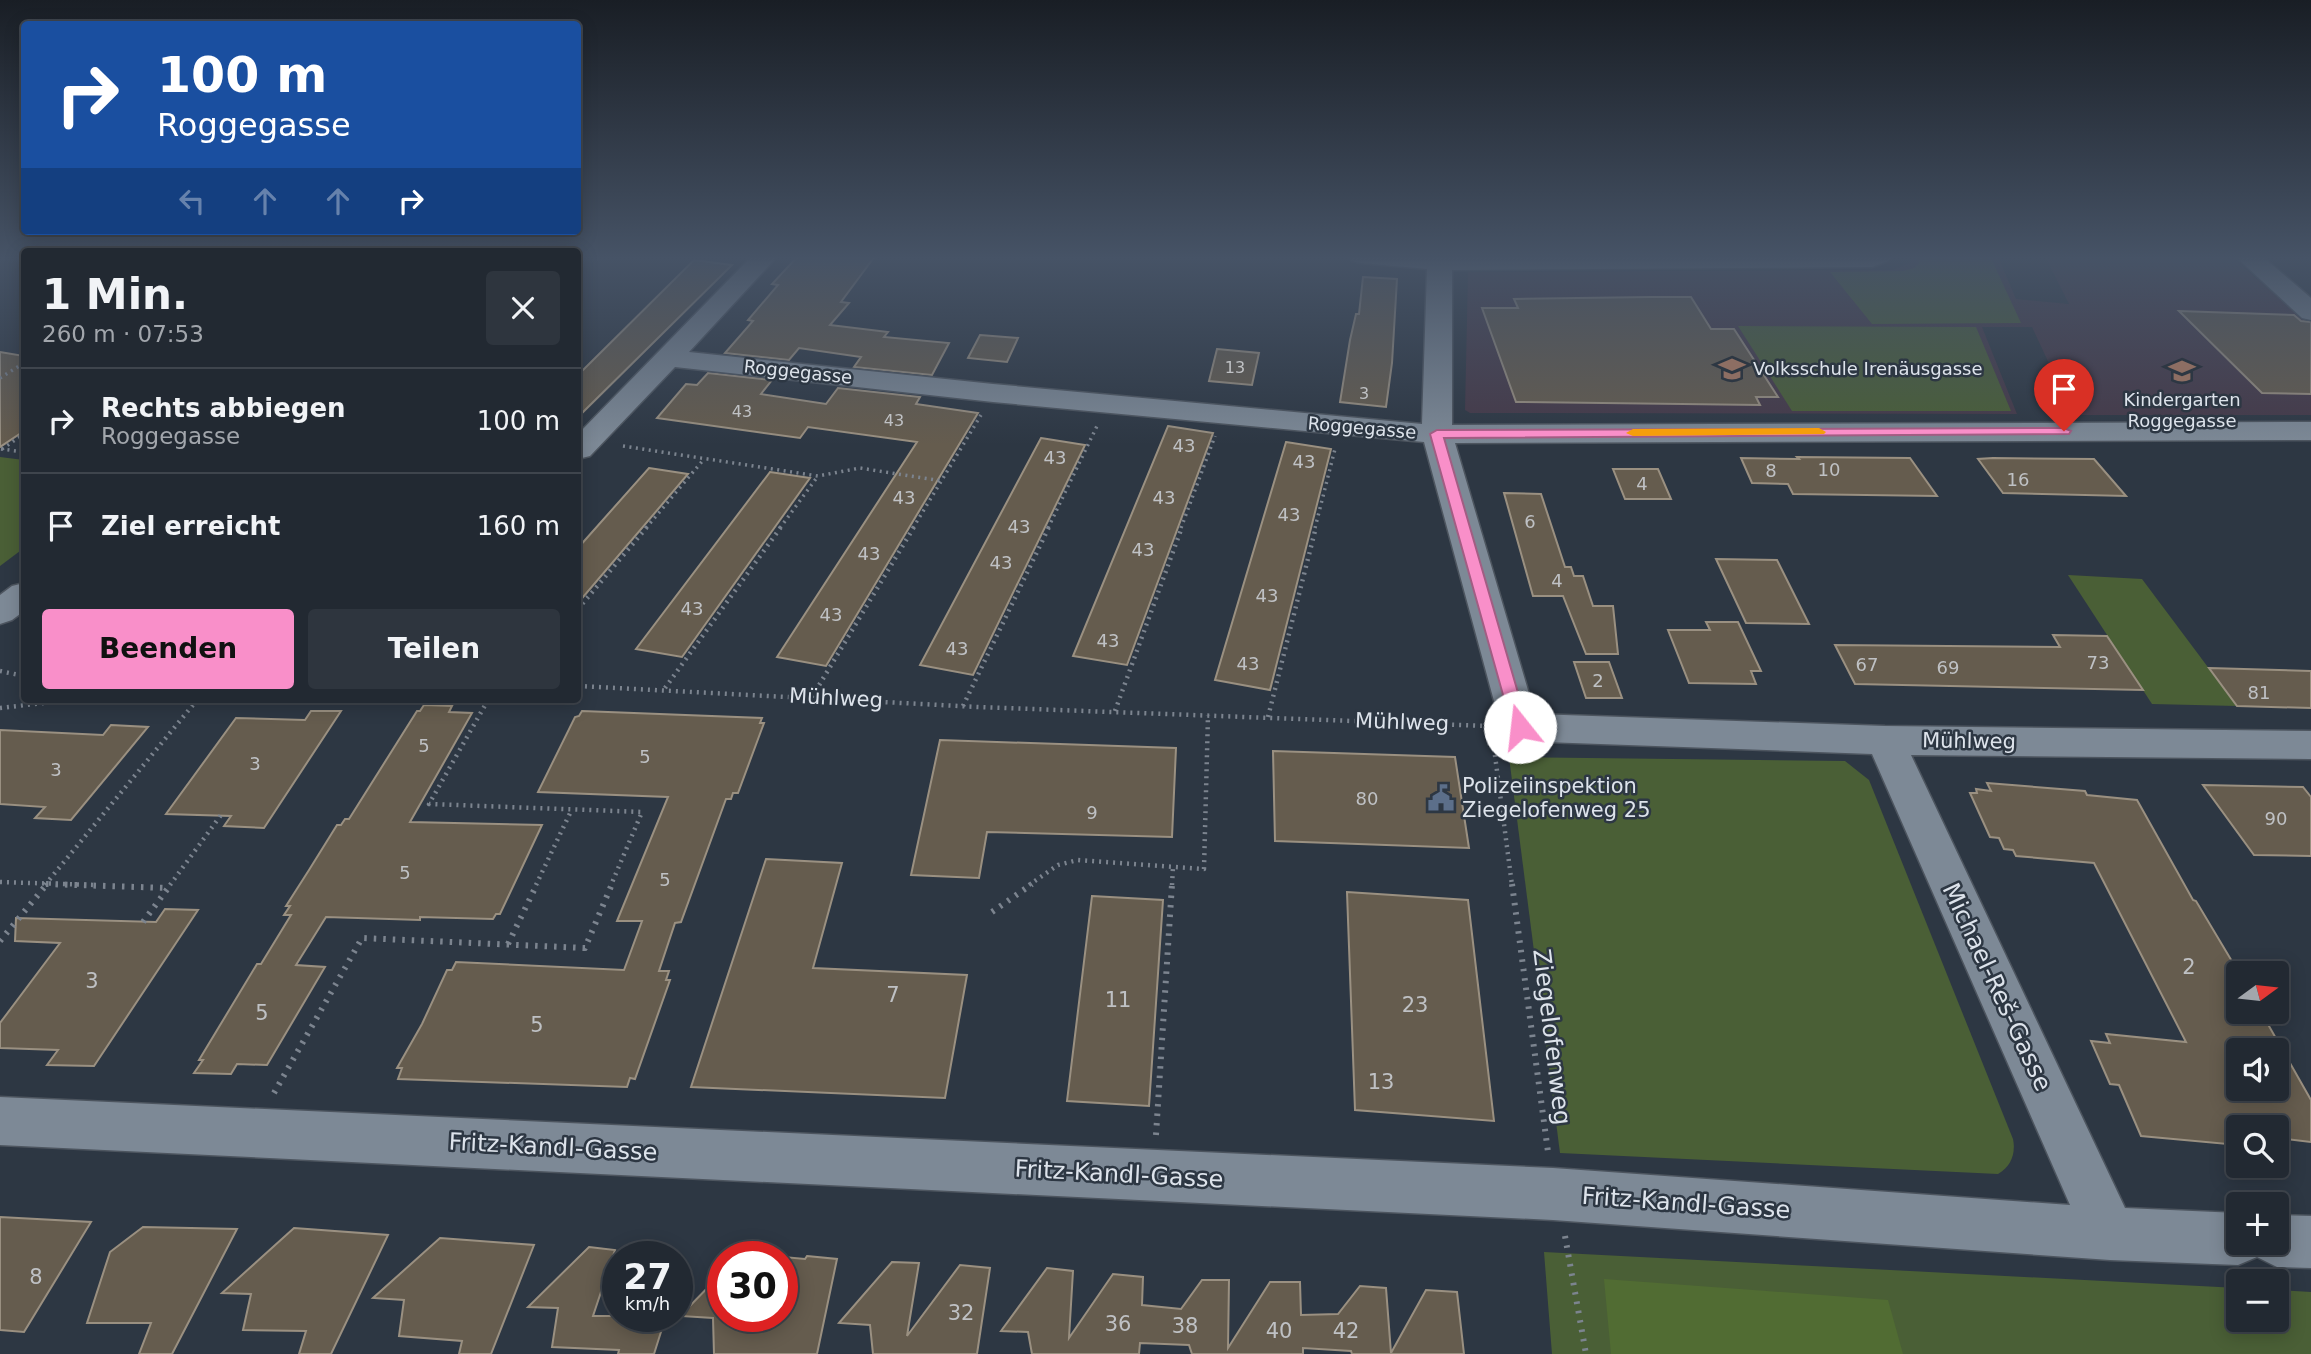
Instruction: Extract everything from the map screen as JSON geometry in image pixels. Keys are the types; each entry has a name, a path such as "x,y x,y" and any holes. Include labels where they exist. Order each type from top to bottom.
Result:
{"street":[{"path":"583,445 706,319"},
{"path":"1439,319 1437,434 1499,735"},
{"name":"Roggegasse","path":"669,358 1006,395 1437,434 2311,431"},
{"path":"0,612 21,596"},
{"name":"Mühlweg","path":"1499,735 2311,745"},
{"name":"Michael-Reš-Gasse","path":"1885,740 2110,1234"},
{"name":"Fritz-Kandl-Gasse","path":"0,1121 1553,1194 2110,1234 2226,1239"},
{"path":"2289,1241 2311,1242"}],"path":[{"path":"0,378 21,365"},
{"path":"812,697 983,411"},
{"path":"963,706 1098,422"},
{"path":"1115,711 1216,434"},
{"path":"1,449 21,436"},
{"path":"1268,717 1338,437"},
{"path":"583,445 704,458 818,476 860,468 942,481"},
{"path":"1,449 21,452"},
{"path":"581,605 704,458"},
{"path":"664,689 818,476"},
{"path":"0,671 21,675"},
{"name":"Mühlweg","path":"581,686 963,706 1482,726 1499,735"},
{"path":"0,708 44,703"},
{"path":"0,941 195,703"},
{"path":"271,1099 362,938 585,948 642,812 429,804 486,703"},
{"path":"992,912 1058,864 1078,860 1203,869 1208,715"},
{"name":"Ziegelofenweg","path":"1482,726 1499,735 1496,751 1553,1194 1568,1245 1586,1354"},
{"path":"508,944 572,809"},
{"path":"143,922 221,816"},
{"path":"1153,1175 1173,867"},
{"path":"0,882 168,888"}],"shaded area":[{"name":"Volksschule Irenäusgasse","path":"1467,319 2303,319 2311,326 2311,415 2073,415 2032,327 1982,327 2017,414 1470,413 1465,410"}],"green space":[{"path":"1868,319 2019,319 2021,323 1872,324"},
{"path":"1738,326 1976,327 2011,411 1792,411"},
{"path":"0,457 21,460 21,550 0,566"},
{"path":"2068,575 2142,579 2237,706 2152,704"},
{"path":"1509,757 1845,761 1869,780 2013,1139 2013,1154 2006,1168 1998,1174 1560,1153"},
{"path":"1544,1252 2226,1287 2226,1332 2289,1332 2289,1291 2311,1292 2311,1354 1552,1354"},
{"path":"1604,1279 1888,1300 1903,1354 1611,1354"}],"building":[{"path":"634,319 677,319 581,414 581,372"},
{"path":"835,319 830,325 888,332 884,337 949,343 932,375 854,367 861,357 799,348 789,360 725,353 753,321 748,320"},
{"path":"1355,319 1395,319 1386,407 1340,402"},
{"path":"1486,319 1705,319 1711,329 1734,329 1778,397 1756,397 1760,405 1516,402"},
{"path":"2187,319 2299,319 2311,322 2311,394 2262,393"},
{"path":"980,335 1018,338 1007,362 968,358"},
{"path":"1217,349 1259,353 1252,385 1209,381"},
{"path":"0,352 21,356 21,433 0,447"},
{"path":"708,373 772,380 761,394 826,404 838,388 920,397 916,404 978,413 826,666 777,657 917,442 808,427 800,438 657,418 686,384 697,385"},
{"path":"1168,426 1213,433 1127,665 1073,656"},
{"path":"1041,438 1085,445 973,675 920,665"},
{"path":"1286,442 1331,449 1270,690 1215,680"},
{"path":"1797,457 1910,458 1937,496 1793,494 1788,484 1752,483 1741,458 1799,459"},
{"path":"1978,459 2094,459 2126,496 2003,493"},
{"path":"649,468 688,474 581,599 581,545"},
{"path":"1613,469 1658,469 1671,499 1625,499"},
{"path":"770,472 810,478 682,657 636,649"},
{"path":"1504,493 1541,494 1565,567 1571,567 1574,576 1583,576 1593,606 1613,606 1618,654 1586,654 1563,596 1533,596"},
{"path":"1716,559 1777,560 1809,624 1746,623"},
{"path":"1706,622 1738,622 1761,671 1751,671 1756,684 1689,683 1668,630 1710,630"},
{"path":"2053,635 2107,636 2143,690 1855,684 1835,645 2060,647"},
{"path":"1574,662 1609,662 1622,698 1586,698"},
{"path":"2209,668 2311,671 2311,708 2237,706"},
{"path":"424,705 452,706 449,712 472,713 410,822 542,825 500,914 496,914 493,919 326,917 296,965 325,967 267,1065 237,1064 231,1074 194,1073 203,1060 199,1060 257,964 261,964 291,915 284,915 290,906 286,906 337,825 349,819 417,711"},
{"path":"311,711 341,711 264,828 224,826 231,816 166,814 236,718 305,720"},
{"path":"582,711 762,718 760,723 764,723 738,793 733,793 731,799 726,799 681,922 675,923 659,971 669,971 666,980 670,980 635,1079 630,1078 627,1087 398,1079 402,1068 397,1068 422,1024 447,970 452,970 456,962 624,970 642,921 617,921 668,797 538,792 575,717"},
{"path":"111,725 148,727 71,820 35,818 45,807 0,804 0,730 103,735"},
{"path":"940,740 1176,748 1172,837 987,832 979,878 911,875"},
{"path":"1273,751 1455,757 1469,848 1275,841"},
{"path":"1987,783 2085,791 2087,795 2137,800 2193,900 2232,961 2226,961 2226,1024 2268,1024 2276,1038 2226,1038 2226,1101 2289,1101 2289,1061 2311,1100 2311,1142 2289,1139 2289,1115 2226,1115 2226,1144 2141,1136 2119,1085 2110,1084 2091,1041 2110,1043 2106,1034 2186,1042 2094,863 2016,856 2013,850 2004,849 1999,838 1990,837 1970,793 1977,793 1976,789 1991,791"},
{"path":"2203,785 2303,787 2311,797 2311,856 2254,855"},
{"path":"766,859 842,863 813,968 967,975 945,1098 691,1087"},
{"path":"1347,892 1468,900 1494,1121 1355,1110"},
{"path":"1092,896 1163,900 1149,1106 1067,1101"},
{"path":"165,909 198,910 94,1066 47,1065 58,1050 0,1048 0,1023 60,943 15,941 16,918 156,922"},
{"path":"0,1217 91,1222 24,1332 0,1330"},
{"path":"143,1227 237,1229 172,1354 139,1354 151,1323 87,1323 110,1252"},
{"path":"294,1228 388,1235 331,1354 299,1354 306,1331 243,1330 251,1294 222,1293"},
{"path":"440,1238 534,1245 491,1354 459,1354 462,1341 399,1336 404,1300 373,1298"},
{"path":"589,1247 602,1248 602,1289 593,1316 602,1316 602,1332 661,1332 654,1354 618,1354 619,1350 552,1347 558,1308 528,1307"},
{"path":"807,1256 837,1259 817,1354 714,1354 713,1332 798,1332 798,1258 805,1259"},
{"path":"892,1262 919,1263 907,1336 960,1265 990,1268 977,1354 873,1354 870,1325 839,1323"},
{"path":"1047,1268 1073,1271 1069,1338 1113,1274 1143,1277 1142,1305 1181,1309 1202,1280 1229,1280 1228,1348 1270,1282 1300,1282 1301,1315 1338,1314 1360,1286 1386,1288 1391,1353 1426,1290 1457,1292 1464,1354 1352,1354 1351,1351 1303,1348 1303,1354 1192,1354 1189,1345 1140,1343 1139,1354 1032,1354 1028,1332 1001,1331"},
{"path":"707,1288 707,1318 693,1317 693,1303"}],"slow traffic":[{"path":"1633,433 1819,432"}],"place":[{"name":"Volksschule Irenäusgasse","path":"1732,369"},
{"name":"Kindergarten Roggegasse","path":"2182,371"},
{"name":"Polizeiinspektion Ziegelofenweg 25","path":"1441,798"}],"route":[{"path":"1520,727 1437,434 2064,431"}]}
